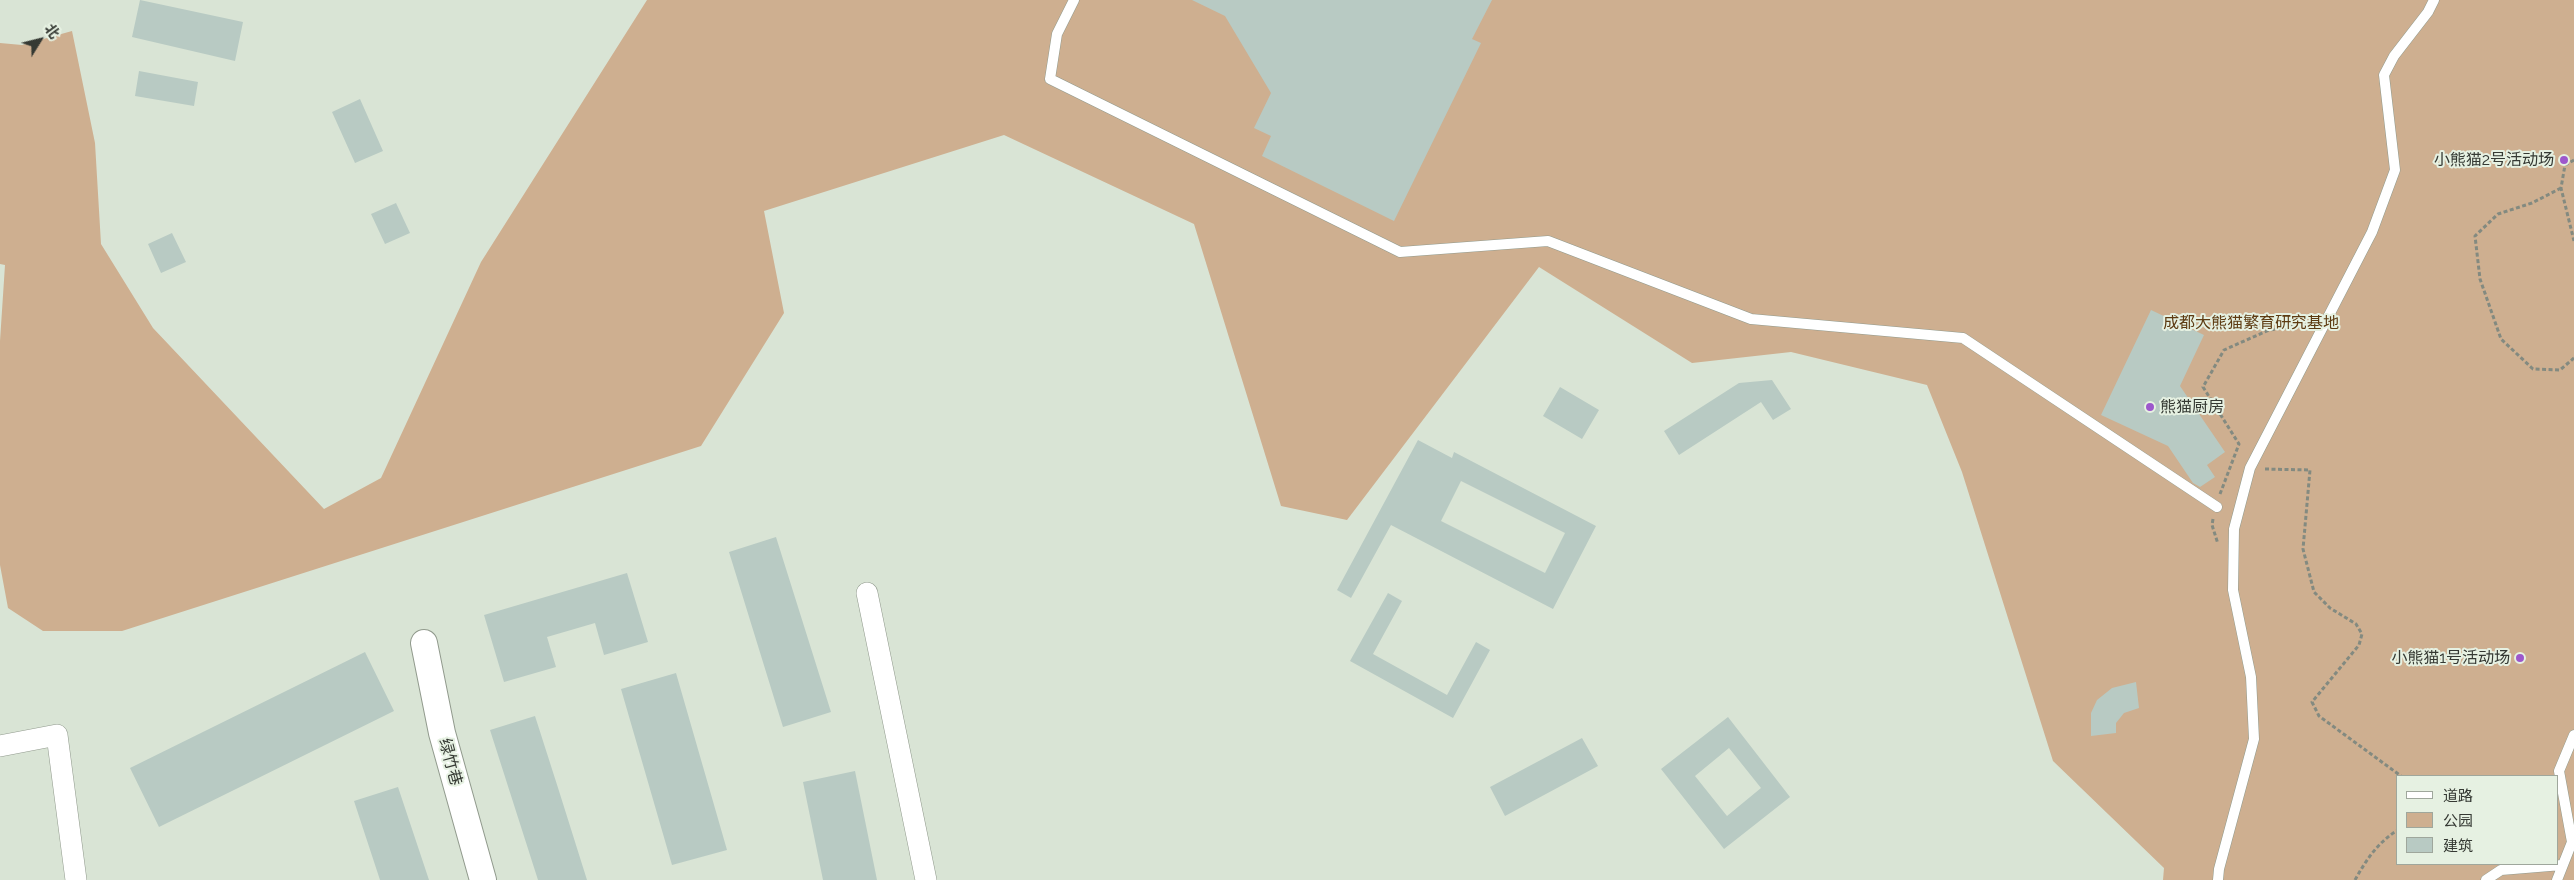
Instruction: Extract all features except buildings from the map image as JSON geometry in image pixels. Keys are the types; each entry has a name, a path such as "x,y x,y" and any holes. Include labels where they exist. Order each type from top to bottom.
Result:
{"street":[{"path":"866,593 926,880"},
{"name":"绿竹巷","path":"424,643 442,733 483,880"},
{"path":"0,746 57,735 76,880"}],"lane":[{"path":"1074,0 1057,34 1050,79 1400,252 1548,241 1751,319 1963,338 2217,507"},
{"path":"2218,880 2219,869 2254,739 2251,677 2233,590 2234,528 2250,468 2372,232 2395,170 2384,75 2394,56 2428,12 2434,0"},
{"path":"2557,880 2572,842 2559,771 2574,735"},
{"path":"2486,880 2501,870 2562,865"}],"path":[{"path":"2574,160 2565,166 2561,188 2574,241"},
{"path":"2561,188 2532,203 2498,214 2475,236 2480,279 2501,339 2533,369 2560,370 2574,358"},
{"path":"2221,553 2212,525 2223,484 2239,444 2203,387 2224,350 2269,330 2326,320"},
{"path":"2250,468 2310,470 2303,549 2314,592 2330,608 2356,624 2362,634 2359,645 2312,702 2319,716 2400,775"},
{"path":"2355,880 2366,859 2388,836 2396,831"}],"green space":[{"name":"成都大熊猫繁育研究基地","path":"647,0 2574,0 2574,880 2163,880 2164,868 2053,761 1962,472 1927,385 1791,352 1692,363 1539,267 1347,520 1281,506 1194,224 1004,135 764,211 784,313 701,446 122,631 43,631 8,608 0,565 0,341 5,265 0,264 0,43 22,45 72,31 95,143 101,244 153,328 324,509 381,478 481,262"}],"place":[{"name":"小熊猫2号活动场","path":"2564,160"},
{"name":"熊猫厨房","path":"2150,407"},
{"name":"小熊猫1号活动场","path":"2520,658"}]}
